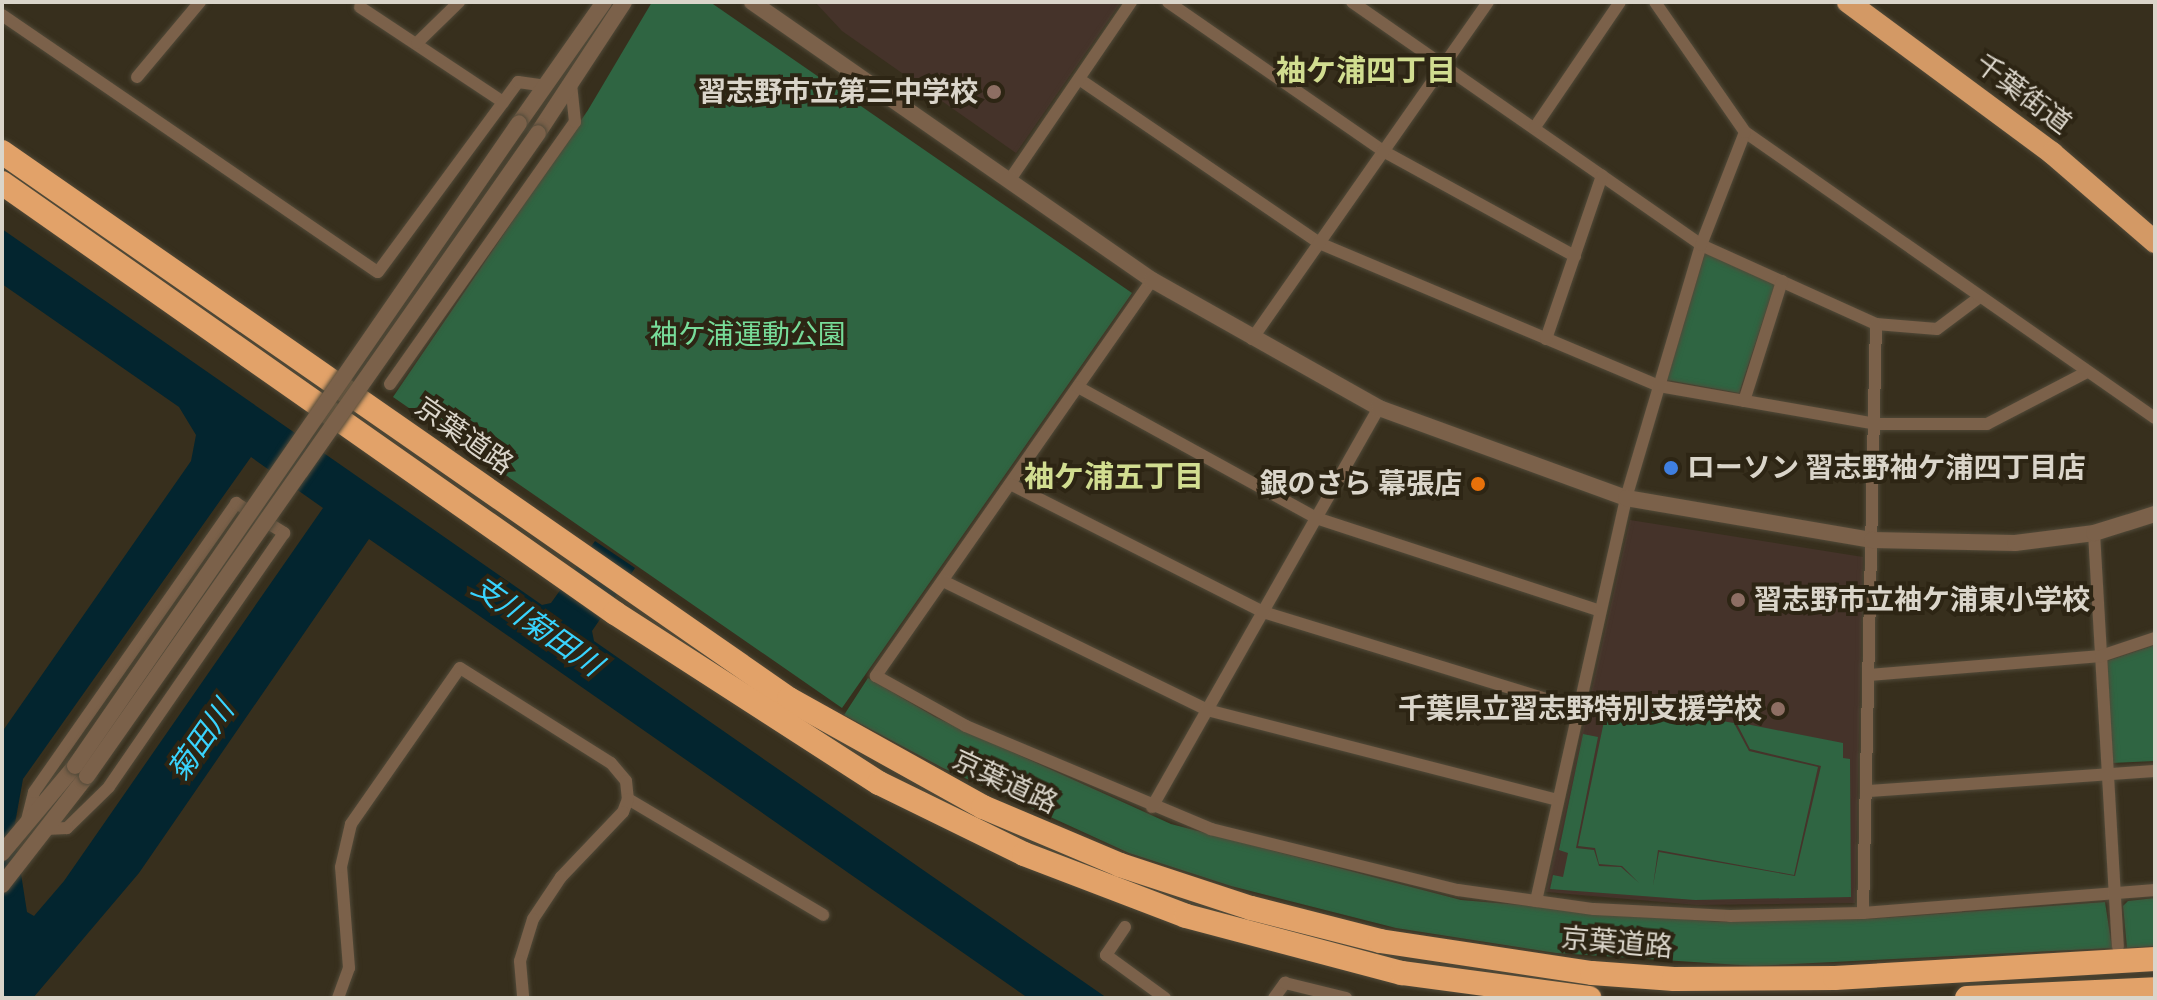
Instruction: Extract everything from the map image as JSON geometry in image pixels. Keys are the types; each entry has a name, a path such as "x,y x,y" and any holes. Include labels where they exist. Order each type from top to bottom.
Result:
{"highway":[{"name":"千葉街道","path":"1848,2 2052,153 2155,242"},
{"name":"京葉道路","path":"2,152 825,722 983,807 1120,865 1329,928 1489,959 1674,979 1850,977 2155,959"},
{"name":"京葉道路","path":"2,183 615,613 879,783 1102,887 1339,958 1463,983 1589,998"},
{"path":"1967,998 2155,989"}],"street":[{"path":"137,77 200,2"},
{"path":"417,43 459,2"},
{"path":"2,885 46,829 81,771 604,2"},
{"path":"2,853 27,823 81,771 538,133 624,2"},
{"path":"752,2 1152,280 1379,408 1626,498 1872,540 2015,543 2094,533 2155,514"},
{"path":"1009,181 1131,2"},
{"path":"1168,2 1383,151 1575,256"},
{"path":"1352,2 1701,245 1876,324 1937,329 1977,299"},
{"path":"1252,339 1488,2"},
{"path":"1535,127 1620,2"},
{"path":"1655,2 1745,132 1977,299 2155,418"},
{"path":"360,7 503,102"},
{"path":"2,15 378,272 518,82 545,86"},
{"path":"1079,79 1319,243 1659,386 1876,424 1987,424 2087,372"},
{"path":"390,384 575,122 571,84"},
{"path":"1536,901 1626,498 1701,245 1745,132"},
{"path":"1546,339 1602,175"},
{"path":"1152,280 876,676 966,726 1152,807 1336,863 1458,890 1673,914 1863,913 2155,890"},
{"path":"1744,401 1782,281"},
{"path":"1863,913 1876,324"},
{"path":"1078,387 1316,518 1600,611"},
{"path":"1152,807 1379,408"},
{"path":"1010,484 1263,612 1579,709"},
{"path":"27,823 34,792 236,503 284,533 109,787 67,828 46,829"},
{"path":"2094,533 2118,946"},
{"path":"943,581 1207,710 1558,800"},
{"path":"1869,675 2101,656 2155,638"},
{"path":"338,998 349,968 341,867 351,824 460,668 611,763 626,781 628,799 608,833 569,867 533,919 520,961 523,998"},
{"path":"1868,791 2155,771"},
{"path":"628,799 823,915"},
{"path":"1125,927 1106,955 1165,998"},
{"path":"1274,998 1285,983 1346,998"}],"shaded area":[{"name":"習志野市立第三中学校","path":"815,2 1121,2 1016,153 842,31"},
{"path":"1630,520 1863,557 1855,903 1697,905 1546,892"}],"green space":[{"name":"袖ケ浦運動公園","path":"652,2 710,2 1132,293 842,708 393,397 588,110"},
{"path":"1705,253 1775,284 1739,393 1667,380"},
{"path":"2155,645 2155,761 2112,763 2107,661"},
{"path":"868,678 935,717 1171,824 1461,900 1718,922 1869,919 2105,902 2112,948 1755,966 1556,953 1396,928 1231,886 1129,853 943,768 844,715"},
{"path":"1608,702 1734,723 1749,751 1818,767 1794,875 1658,850 1653,886 1659,852 1795,876 1821,766 1750,749 1736,722 1843,743 1843,758 1850,759 1851,897 1695,900 1550,889 1553,875 1563,877 1568,853 1559,850 1583,734 1598,737 1576,848 1594,850 1599,866 1621,867 1639,883 1622,866 1599,864 1595,848 1578,846"},
{"path":"2155,898 2155,946 2127,948 2123,906 2128,901"}],"water":[{"path":"2,229 542,605 551,603 595,541 635,568 592,631 594,641 1107,998 1028,998 369,539 139,873 33,998 2,998 2,732 191,461 196,435 179,407 2,284","holes":["251,457 323,508 64,881 34,916 27,912 14,829 23,779"]}],"place":[{"name":"習志野市立第三中学校","path":"994,92"},
{"name":"ローソン 習志野袖ケ浦四丁目店","path":"1671,468"},
{"name":"銀のさら 幕張店","path":"1478,484"},
{"name":"習志野市立袖ケ浦東小学校","path":"1738,600"},
{"name":"千葉県立習志野特別支援学校","path":"1778,709"}],"district":[{"name":"袖ケ浦四丁目","path":"1366,71"},
{"name":"袖ケ浦五丁目","path":"1114,477"}],"water label":[{"name":"支川菊田川","path":"537,626"},
{"name":"菊田川","path":"201,741"}]}
